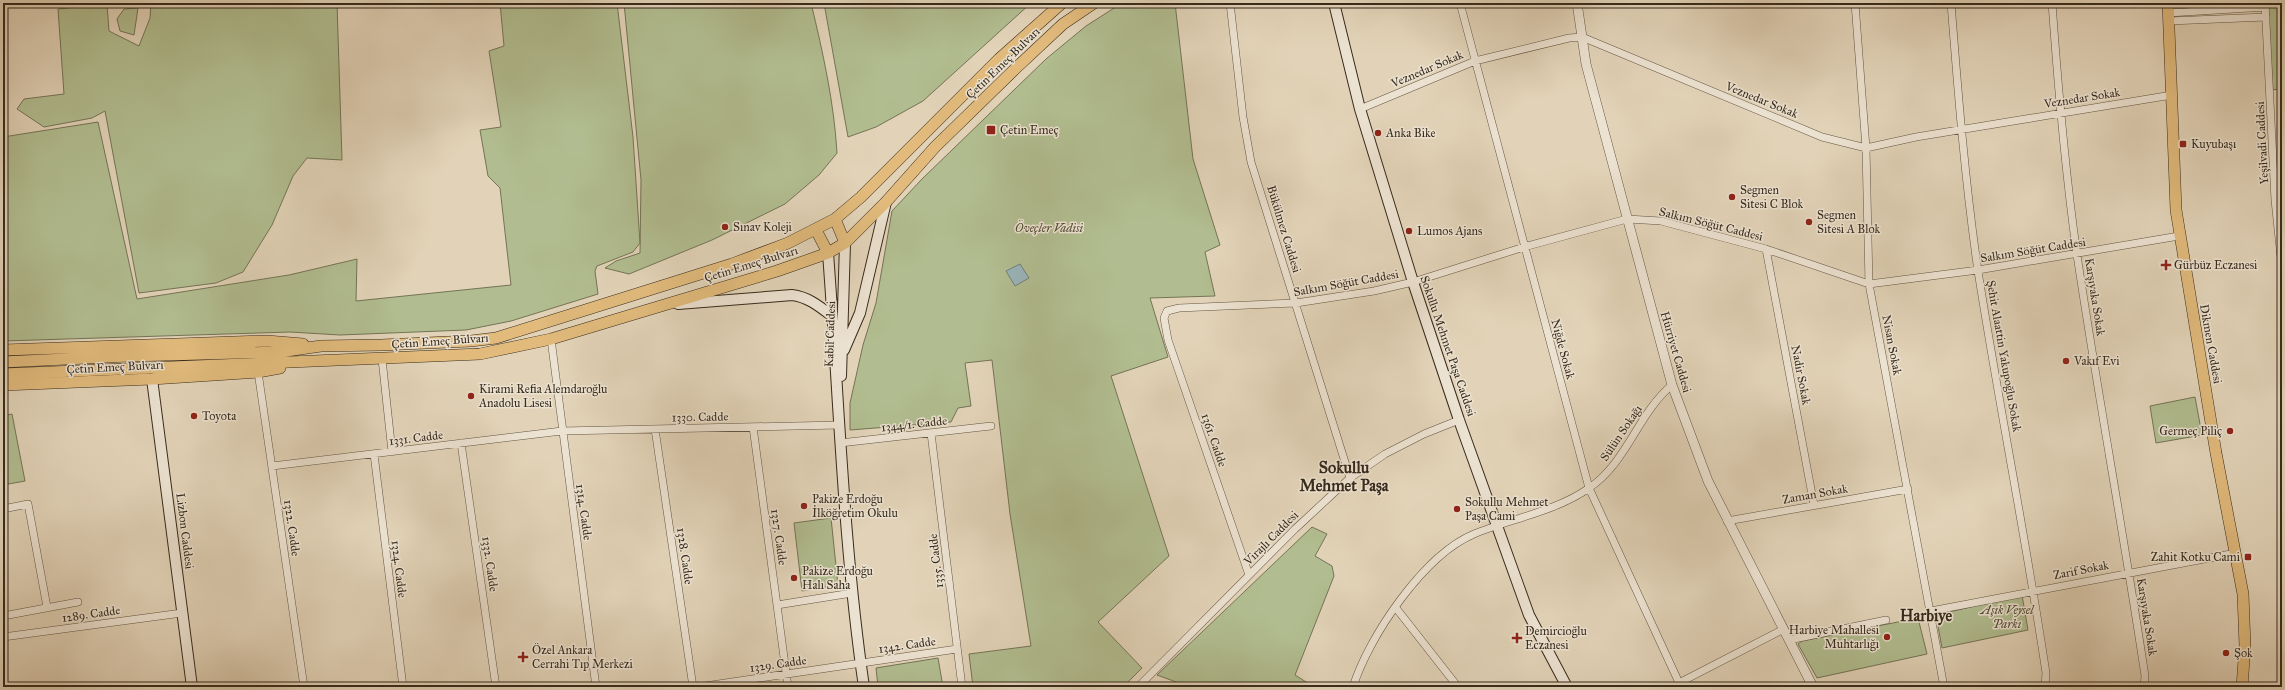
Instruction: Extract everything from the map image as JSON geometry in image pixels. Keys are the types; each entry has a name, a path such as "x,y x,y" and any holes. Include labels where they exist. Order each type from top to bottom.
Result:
{"main road":[{"name":"Çetin Emeç Bulvarı","path":"3,362 129,356 279,352 321,346 471,341 510,335 732,264 816,230 835,219 861,197 999,59 1062,3"},
{"name":"Çetin Emeç Bulvarı","path":"3,374 480,354 551,339 777,271 828,253 846,243 886,202 935,147 1016,68 1063,24 1094,3"},
{"name":"Sokullu Mehmet Paşa Caddesi","path":"1334,3 1360,109 1413,282 1459,420 1529,615 1567,687"},
{"name":"Dikmen Caddesi","path":"2168,12 2175,185 2180,236 2215,447 2236,553 2242,594 2245,630 2242,687"},
{"path":"842,356 859,317 886,202"},
{"path":"835,219 846,243"},
{"path":"816,230 828,253"},
{"name":"Kabil Caddesi","path":"839,426 846,243"},
{"name":"Kabil Caddesi","path":"828,253 840,443 852,593 864,687"},
{"path":"662,305 792,295 801,296 817,304 832,316"},
{"name":"Çetin Emeç Bulvarı","path":"3,350 267,341 321,346"},
{"name":"Çetin Emeç Bulvarı","path":"3,385 152,379 258,372 322,360"},
{"name":"Lizbon Caddesi","path":"152,379 192,687"}],"street":[{"name":"Bükülmez Caddesi","path":"1230,3 1241,101 1249,151 1350,478"},
{"name":"Niğde Sokak","path":"1460,3 1589,488 1680,685"},
{"name":"Hürriyet Caddesi","path":"1577,3 1586,64 1672,385 1708,481 1782,630 1789,640 1813,687"},
{"name":"Nisan Sokak","path":"1855,3 1866,148 1869,284 1944,687"},
{"name":"Şehit Alaattin Yakupoğlu Sokak","path":"1952,3 1961,130 1978,270 2034,591 2046,673 2045,687"},
{"name":"Karşıyaka Sokak","path":"2052,3 2060,113 2077,254 2129,572 2145,676 2144,687"},
{"name":"Yeşilvadi Caddesi","path":"2168,12 2265,5 2275,200 2282,267"},
{"path":"2168,12 2266,17"},
{"name":"Veznedar Sokak","path":"1360,109 1475,61 1569,38 1582,37 1822,137 1866,148 1961,130 2172,95"},
{"name":"Salkım Söğüt Caddesi","path":"1167,311 1179,308 1296,304 1413,282 1524,247 1627,219 1661,221 1766,249 1869,284 1978,270 2180,236"},
{"name":"Nadir Sokak","path":"1766,249 1814,505"},
{"name":"1361. Cadde","path":"1167,311 1164,318 1168,340 1249,575"},
{"name":"1314. Cadde","path":"551,339 596,687"},
{"path":"382,358 392,452"},
{"name":"1322. Cadde","path":"258,372 304,687"},
{"name":"Sülün Sokağı","path":"1353,687 1369,650 1396,608 1432,562 1456,544 1473,535 1545,510 1589,488 1612,468 1660,395 1672,385"},
{"name":"Virajlı Caddesi","path":"1138,686 1249,575 1350,478 1385,454 1424,434 1459,420"},
{"name":"1330. Cadde","path":"562,431 839,426"},
{"name":"1344/1. Cadde","path":"840,443 991,426"},
{"name":"1327. Cadde","path":"753,427 788,687"},
{"name":"1328. Cadde","path":"655,429 693,687"},
{"name":"1331. Cadde","path":"272,466 562,431"},
{"name":"1335. Cadde","path":"931,433 962,687"},
{"name":"1332. Cadde","path":"461,443 496,687"},
{"name":"1324. Cadde","path":"374,454 403,687"},
{"name":"Zaman Sokak","path":"1727,521 1908,489"},
{"path":"3,509 28,504 48,607"},
{"name":"Zarif Sokak","path":"1931,611 2129,572 2236,553"},
{"path":"776,605 852,593"},
{"path":"3,616 78,602"},
{"path":"1396,608 1458,687"},
{"name":"1289. Cadde","path":"3,637 182,613"},
{"path":"1789,640 1886,620"},
{"path":"1671,687 1680,685 1782,630"},
{"name":"1342. Cadde","path":"860,663 957,648"},
{"name":"1329. Cadde","path":"698,687 860,663"}],"green space":[{"path":"151,3 337,3 342,160 307,158 293,176 272,225 243,272 216,283 139,293 105,111 92,118 44,127 17,109 24,99 64,94 58,9 107,4 109,31 139,46 150,18"},
{"path":"500,3 617,3 633,137 640,243 633,252 597,266 595,271 598,294 511,321 466,330 340,335 290,332 3,341 3,137 98,122 137,299 289,275 357,259 356,301 511,285 500,188 488,176 480,130 501,127 489,51 504,46"},
{"path":"624,3 811,3 831,96 837,153 819,175 785,204 712,240 629,274 605,268 616,261 640,253 641,180"},
{"path":"824,3 1031,3 923,101 876,127 848,137"},
{"name":"Öveçler Vadisi","path":"1122,3 1175,3 1193,159 1220,245 1205,252 1215,296 1150,298 1168,357 1111,376 1169,556 1098,622 1142,668 1128,682 1128,687 973,687 969,654 1031,646 1010,514 992,360 965,363 971,406 958,408 951,422 850,430 850,403 863,345 876,303 892,211 922,179 1046,59 1086,26"},
{"path":"2265,3 2282,3 2282,89 2270,90"},
{"path":"138,8 134,35 120,31 117,19 124,9"},
{"path":"2195,397 2202,435 2156,443 2150,406"},
{"path":"12,414 25,481 3,485 3,416"},
{"path":"831,518 838,585 802,591 794,523"},
{"path":"1312,527 1327,534 1315,556 1332,566 1334,576 1295,675 1314,687 1190,687 1157,675"},
{"name":"Aşık Veysel Parkı","path":"2022,595 2028,630 1942,648 1936,615"},
{"path":"1918,618 1927,654 1817,678 1798,644 1802,641"},
{"path":"938,658 943,687 878,687 876,668"}],"water":[{"path":"1020,264 1029,278 1015,286 1006,271"}],"place":[{"name":"Çetin Emeç","path":"991,130"},
{"name":"Anka Bike","path":"1378,133"},
{"name":"Kuyubaşı","path":"2183,144"},
{"name":"Segmen Sitesi C Blok","path":"1732,197"},
{"name":"Segmen Sitesi A Blok","path":"1809,222"},
{"name":"Sınav Koleji","path":"725,227"},
{"name":"Lumos Ajans","path":"1409,231"},
{"name":"Gürbüz Eczanesi","path":"2166,265"},
{"name":"Vakıf Evi","path":"2066,361"},
{"name":"Kirami Refia Alemdaroğlu Anadolu Lisesi","path":"471,396"},
{"name":"Toyota","path":"194,416"},
{"name":"Germeç Piliç","path":"2230,431"},
{"name":"Pakize Erdoğu İlköğretim Okulu","path":"804,506"},
{"name":"Sokullu Mehmet Paşa Cami","path":"1457,509"},
{"name":"Zahit Kotku Cami","path":"2248,557"},
{"name":"Pakize Erdoğu Halı Saha","path":"794,578"},
{"name":"Harbiye Mahallesi Muhtarlığı","path":"1887,637"},
{"name":"Demircioğlu Eczanesi","path":"1517,638"},
{"name":"Şok","path":"2226,653"},
{"name":"Özel Ankara Cerrahi Tıp Merkezi","path":"523,657"}],"district":[{"name":"Sokullu Mehmet Paşa","path":"1344,476"},
{"name":"Harbiye","path":"1926,615"}]}
